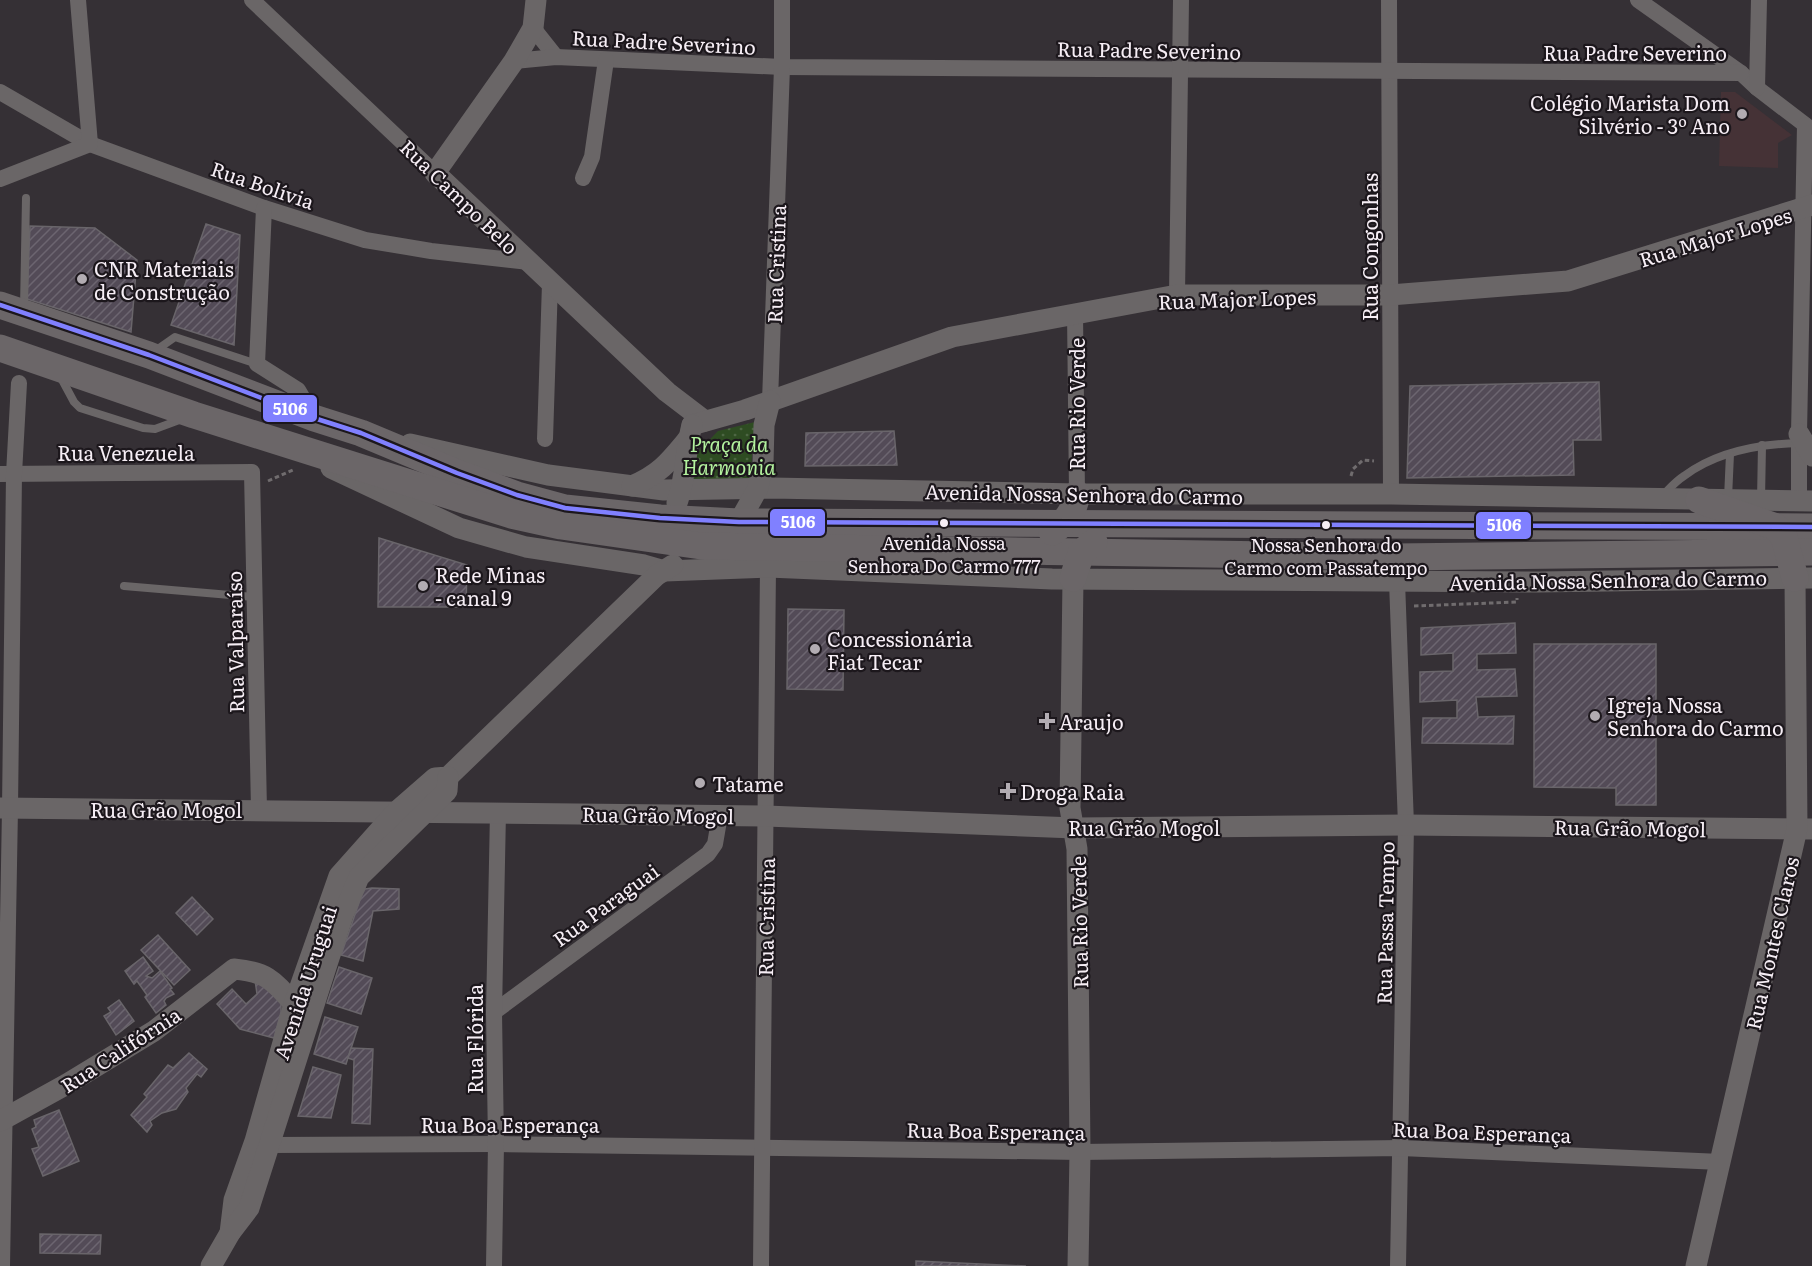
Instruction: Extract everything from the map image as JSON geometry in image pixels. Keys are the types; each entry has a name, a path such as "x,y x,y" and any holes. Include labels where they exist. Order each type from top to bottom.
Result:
{"main road":[{"name":"Avenida Nossa Senhora do Carmo","path":"12,309 149,355 314,418 361,433 517,495 565,508 669,530 701,546 1059,551 1077,566 1805,546"},
{"name":"Avenida Nossa Senhora do Carmo","path":"0,348 194,415 512,515 561,526 669,530 739,522 1776,527 1805,546"},
{"path":"954,551 985,541 1039,537 1051,533 1062,525 1075,506 1077,494"},
{"path":"1699,500 1776,527"},
{"path":"1077,566 1091,543 1110,536 1150,536 1185,525"},
{"path":"1804,578 1805,546"}],"street":[{"path":"0,179 90,144 78,0"},
{"name":"Rua Campo Belo","path":"252,0 268,7 435,173 667,392 695,428"},
{"path":"435,173 514,61 533,28 536,0"},
{"name":"Rua Cristina","path":"739,522 758,488 763,463 764,425 770,401 782,67 782,0"},
{"path":"1177,295 1181,0"},
{"name":"Rua Congonhas","path":"1389,0 1391,494"},
{"path":"1638,0 1741,73 1809,128 1803,445 1806,501"},
{"path":"1757,88 1759,0"},
{"name":"Rua Padre Severino","path":"533,28 556,57"},
{"name":"Rua Padre Severino","path":"514,61 556,57 782,67 1741,73"},
{"path":"583,178 592,157 606,60"},
{"name":"Rua Bolívia","path":"0,92 90,144 264,208 365,240 431,251 529,262"},
{"name":"Rua Major Lopes","path":"695,428 952,337 1177,295 1390,295 1568,281 1808,207"},
{"path":"264,208 256,364 298,390 314,418"},
{"path":"545,439 550,283"},
{"name":"Rua Rio Verde","path":"1076,313 1077,494"},
{"path":"2,1266 7,474 19,383"},
{"path":"745,410 757,415 764,425"},
{"path":"632,486 650,478 666,465 695,428"},
{"path":"665,571 669,530 682,489 695,428"},
{"name":"Avenida Nossa Senhora do Carmo","path":"361,433 548,475 664,490 758,488 1077,494 1391,494 1806,501"},
{"name":"Avenida Nossa Senhora do Carmo","path":"277,440 459,528 526,547 628,562 665,571 768,567 1077,566 1397,581 1539,582 1804,578"},
{"name":"Rua Venezuela","path":"7,474 252,480"},
{"name":"Rua Valparaíso","path":"252,480 258,810"},
{"name":"Avenida Uruguai","path":"211,1266 230,1233 249,1208 327,961 359,877 426,813 447,784 657,575 739,522"},
{"path":"628,562 637,573 637,581 629,604"},
{"name":"Rua Rio Verde","path":"1077,566 1070,808 1077,849 1080,1152 1078,1266"},
{"name":"Rua Cristina","path":"761,1266 768,567"},
{"name":"Rua Montes Claros","path":"1696,1266 1805,829 1804,578"},
{"name":"Rua Passa Tempo","path":"1397,581 1406,825 1398,1266"},
{"name":"Avenida Uruguai","path":"230,1233 234,1200 255,1141 294,1004 339,876 396,812 435,778 447,784"},
{"path":"447,784 454,801 476,812"},
{"name":"Rua Grão Mogol","path":"5,808 720,815 1075,828 1406,825 1805,829"},
{"name":"Rua Flórida","path":"494,1266 496,1144 494,1012 498,812"},
{"name":"Rua Paraguai","path":"494,1012 708,854 715,844 720,815"},
{"path":"294,1004 275,982 304,974 327,961"},
{"name":"Rua Califórnia","path":"2,1121 154,1031 234,969 256,971 275,982"},
{"name":"Rua Boa Esperança","path":"270,1145 496,1144 1080,1152 1401,1148 1721,1162"}],"lane":[{"path":"12,309 26,198"},
{"path":"149,355 175,337 256,364"},
{"path":"1658,499 1684,475 1730,454 1762,445 1803,445"},
{"path":"1761,500 1762,445"},
{"path":"1728,500 1730,454"},
{"path":"124,586 254,597"}],"path":[{"path":"252,480 316,460"},
{"path":"1412,606 1517,602 1517,595"}],"shaded area":[{"name":"Colégio Marista Dom Silvério - 3º Ano","path":"1721,92 1735,92 1792,135 1778,143 1778,168 1719,166"}],"green space":[{"name":"Praça da Harmonia","path":"755,422 750,479 687,479 692,458 718,431"}],"building":[{"path":"206,224 240,235 234,345 171,325"},
{"name":"CNR Materiais de Construção","path":"30,226 95,228 137,260 131,332 27,299"},
{"path":"1599,382 1601,440 1573,440 1574,475 1407,478 1410,386"},
{"path":"894,431 897,465 805,466 806,433"},
{"name":"Rede Minas - canal 9","path":"379,538 467,565 466,607 378,607"},
{"name":"Concessionária Fiat Tecar","path":"788,609 844,610 843,690 787,689"},
{"path":"1515,623 1516,653 1477,654 1477,670 1515,669 1517,696 1476,697 1478,717 1514,716 1513,744 1422,743 1423,718 1457,718 1457,700 1420,702 1420,672 1453,671 1453,653 1421,655 1421,628"},
{"name":"Igreja Nossa Senhora do Carmo","path":"1534,644 1656,644 1656,805 1616,805 1616,788 1534,787"},
{"path":"365,889 399,889 399,909 373,911 363,961 341,955 362,894"},
{"path":"192,897 213,919 197,935 176,913"},
{"path":"158,935 190,970 174,985 141,950"},
{"path":"143,957 153,971 146,976 152,978 160,971 174,994 166,998 164,1001 166,1005 156,1013 137,981 134,984 125,971"},
{"path":"339,967 372,978 361,1014 327,1003"},
{"path":"255,980 281,1001 281,1012 274,1038 240,1029 217,1004 232,989 246,1004 257,994"},
{"path":"119,1000 134,1021 116,1035 104,1016 111,1012 108,1008"},
{"path":"325,1017 358,1027 346,1064 314,1054"},
{"path":"351,1048 373,1049 370,1124 352,1123 354,1060 348,1058"},
{"path":"189,1053 207,1069 201,1077 197,1074 186,1088 188,1092 176,1109 162,1113 150,1121 152,1125 147,1132 131,1115 147,1097 144,1094 168,1065 173,1068"},
{"path":"313,1067 341,1075 331,1118 298,1116"},
{"path":"59,1110 79,1161 43,1176 32,1149 39,1147 32,1129 36,1127 34,1120"},
{"path":"40,1234 101,1235 100,1254 40,1253"},
{"path":"916,1261 1026,1266 916,1266"}],"transit line":[{"name":"5106","path":"0,305 149,355 314,418 361,433 517,495 565,508 660,518 739,522 1812,527"}],"place":[{"name":"Colégio Marista Dom Silvério - 3º Ano","path":"1742,114"},
{"name":"CNR Materiais de Construção","path":"82,279"},
{"name":"Avenida Nossa Senhora Do Carmo 777","path":"944,523"},
{"name":"Nossa Senhora do Carmo com Passatempo","path":"1326,525"},
{"name":"Rede Minas - canal 9","path":"423,586"},
{"name":"Concessionária Fiat Tecar","path":"815,649"},
{"name":"Igreja Nossa Senhora do Carmo","path":"1595,716"},
{"name":"Araujo","path":"1047,721"},
{"name":"Tatame","path":"700,783"},
{"name":"Droga Raia","path":"1008,791"}]}
